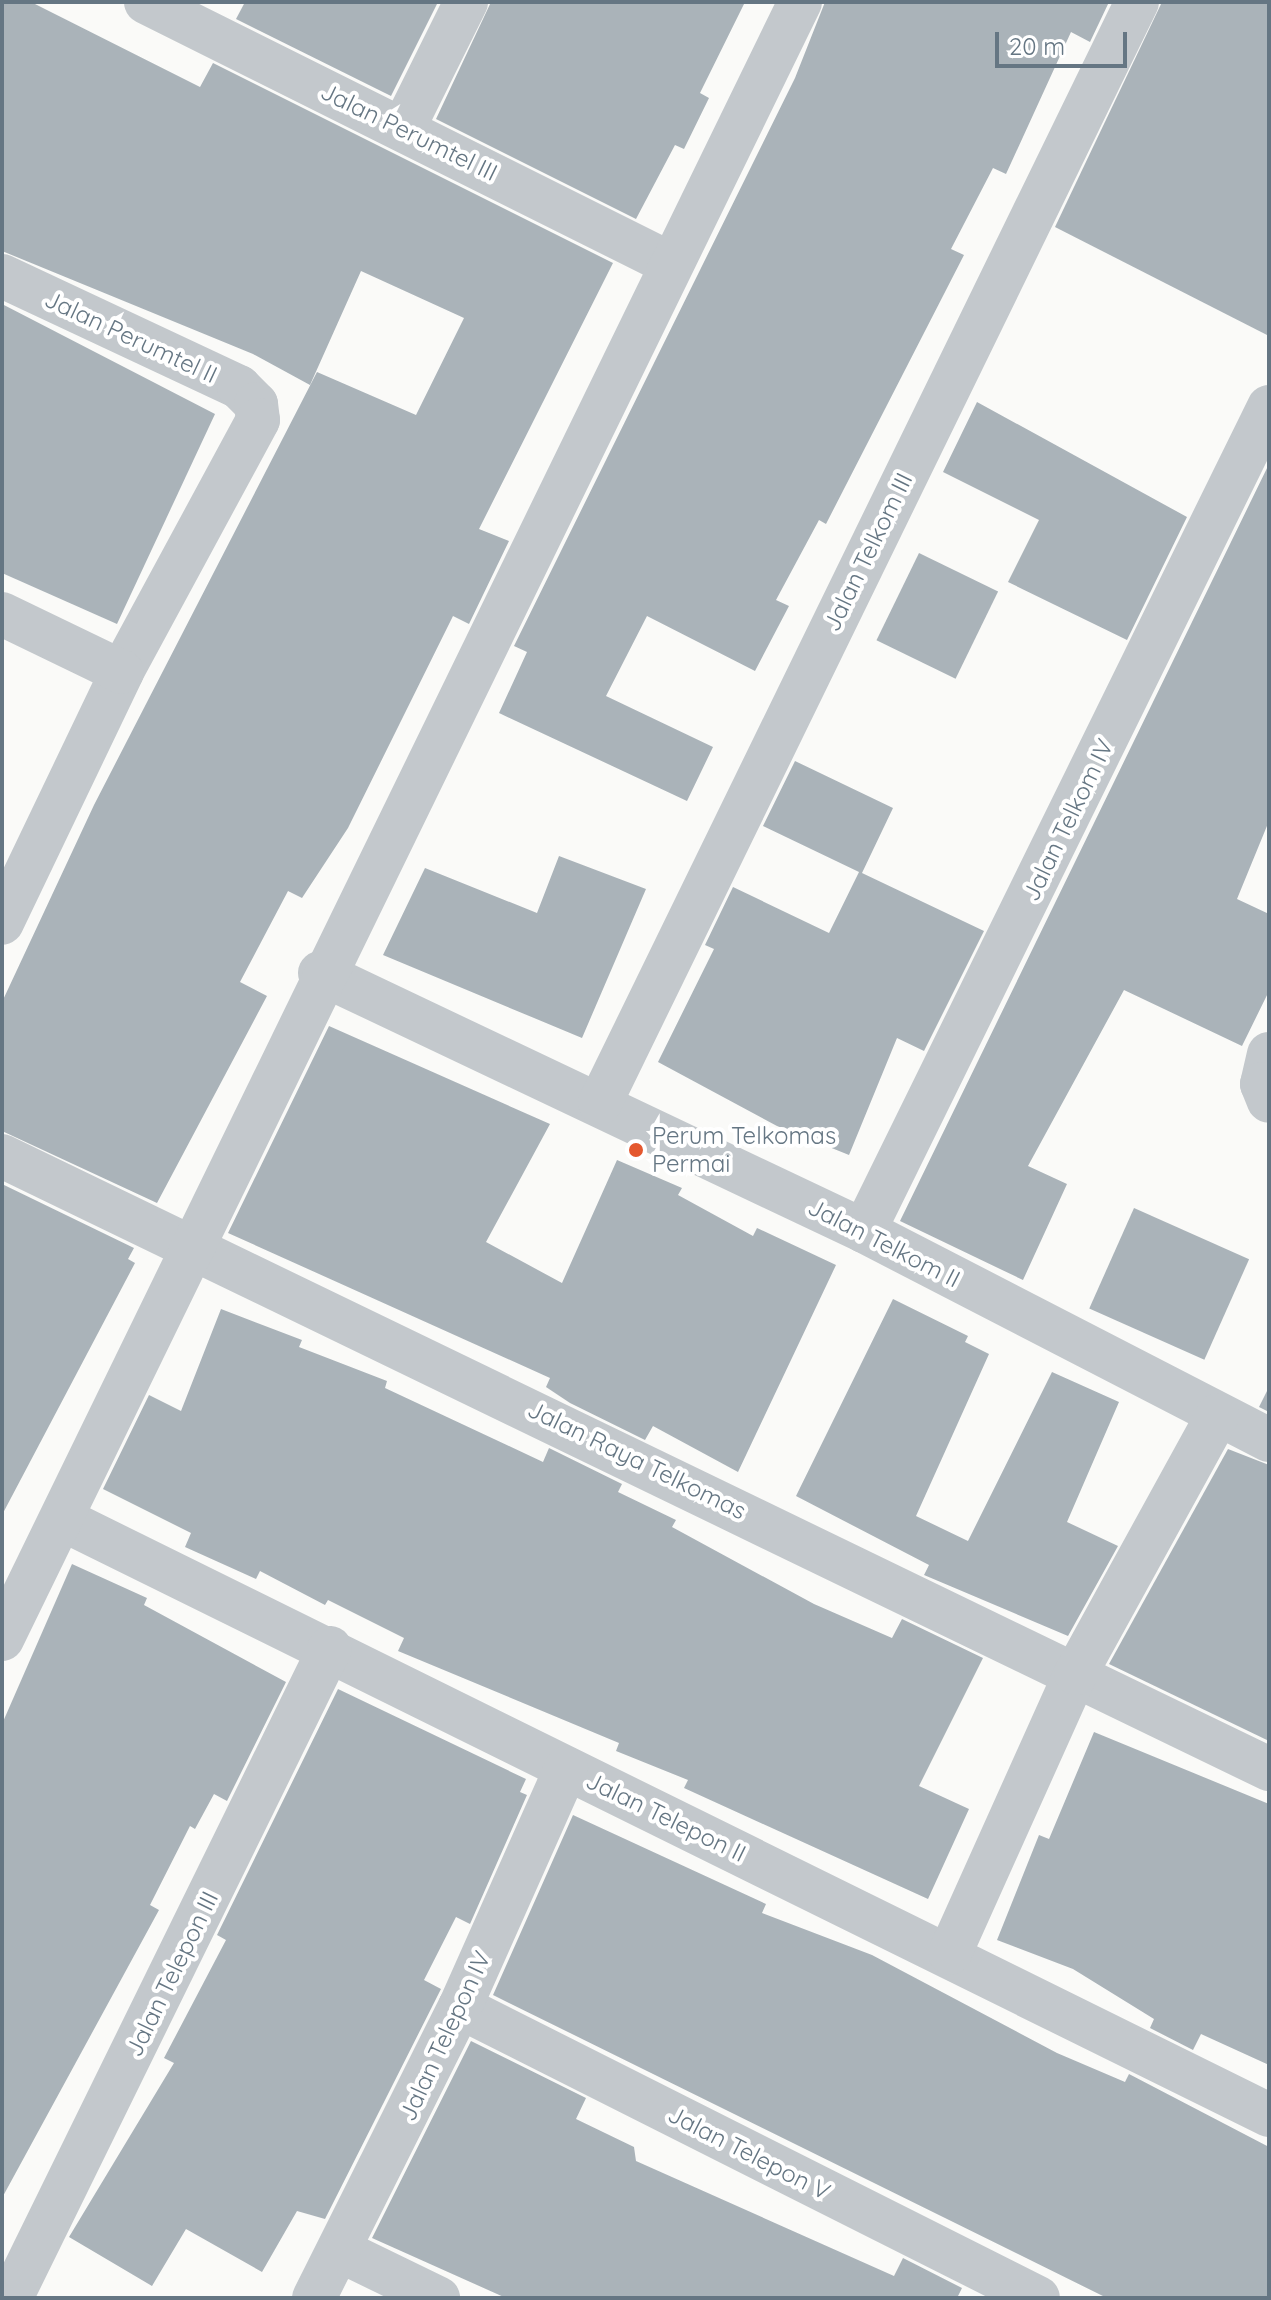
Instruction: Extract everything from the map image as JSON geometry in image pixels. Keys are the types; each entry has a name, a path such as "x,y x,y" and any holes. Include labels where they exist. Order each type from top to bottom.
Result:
{"street":[{"name":"Jalan Perumtel III","path":"146,2 671,264"},
{"path":"403,129 466,2"},
{"path":"2,1639 64,1520 320,973 800,2"},
{"name":"Jalan Telkom III","path":"600,1103 1137,2"},
{"name":"Jalan Perumtel II","path":"2,276 239,387 256,404 258,420 122,672"},
{"name":"Jalan Telkom IV","path":"864,1231 1269,407"},
{"path":"2,614 122,672 2,923"},
{"name":"Jalan Telkom II","path":"320,973 600,1103 864,1231 1269,1440"},
{"path":"1269,1054 1262,1084 1269,1101"},
{"name":"Jalan Raya Telkomas","path":"2,1156 193,1245 1269,1769"},
{"path":"950,1953 1076,1673 1218,1415"},
{"name":"Jalan Telepon II","path":"64,1520 330,1648 566,1769 950,1953 1269,2115"},
{"name":"Jalan Telepon III","path":"11,2298 330,1648"},
{"name":"Jalan Telepon IV","path":"314,2298 341,2251 460,2007 566,1769"},
{"name":"Jalan Telepon V","path":"460,2007 1038,2298"},
{"path":"341,2251 438,2298"}],"building":[{"path":"2,2 31,2 200,87 213,63 613,263 479,529 509,541 469,624 453,616 348,828 302,898 288,891 240,982 267,996 157,1203 2,1131 2,1002 94,805 317,372 416,415 464,318 361,271 310,385 253,354 2,251"},
{"path":"245,2 438,2 391,96 236,19"},
{"path":"491,2 745,2 700,93 709,98 684,149 675,145 636,219 436,119"},
{"path":"825,2 1109,2 1090,42 1071,32 1006,174 993,168 951,249 964,255 826,524 819,520 776,600 789,606 755,671 647,616 606,696 713,747 687,801 499,713 527,652 514,646 795,78"},
{"path":"1162,2 1269,2 1269,336 1055,227"},
{"path":"2,304 215,414 117,624 2,573"},
{"path":"977,402 1187,517 1127,640 1008,582 1039,520 943,472"},
{"path":"1269,464 1269,821 1237,899 1269,914 1269,991 1242,1046 1124,990 1028,1166 1067,1184 1023,1280 900,1221"},
{"path":"919,553 998,592 956,679 876,640"},
{"path":"795,761 893,808 862,873 984,931 924,1051 897,1038 849,1155 777,1126 658,1062 714,949 705,945 733,887 829,933 859,872 763,826"},
{"path":"559,856 646,889 582,1038 383,955 425,868 537,913"},
{"path":"329,1026 550,1124 486,1242 562,1283 617,1160 682,1188 678,1195 753,1236 757,1228 836,1265 738,1472 653,1426 645,1440 570,1403 546,1387 550,1378 228,1233"},
{"path":"2,1184 134,1248 128,1259 135,1263 2,1515"},
{"path":"1134,1208 1249,1259 1204,1360 1089,1308"},
{"path":"893,1299 968,1336 965,1342 989,1354 916,1516 968,1541 1052,1372 1119,1402 1067,1522 1118,1546 1068,1636 924,1575 929,1565 796,1496"},
{"path":"221,1309 302,1340 299,1347 387,1381 385,1388 543,1462 549,1448 622,1484 618,1492 676,1520 672,1527 814,1604 892,1638 902,1619 983,1658 919,1786 969,1809 928,1899 684,1788 688,1780 616,1751 619,1743 398,1651 404,1638 328,1600 325,1605 260,1571 256,1579 185,1547 191,1533 103,1489 149,1395 181,1411"},
{"path":"1269,1387 1269,1412 1259,1407"},
{"path":"1228,1449 1269,1465 1269,1741 1109,1664"},
{"path":"72,1564 147,1598 144,1605 286,1682 227,1801 214,1794 195,1829 190,1826 150,1905 159,1910 2,2198 2,1724"},
{"path":"338,1689 526,1779 520,1792 527,1795 470,1924 456,1917 424,1980 441,1989 325,2219 297,2211 262,2272 186,2229 152,2286 69,2237 174,2063 164,2058 226,1940 217,1935"},
{"path":"1094,1732 1269,1804 1269,2065 1201,2034 1193,2050 1150,2028 1154,2019 1073,1969 997,1940 1039,1835 1049,1839"},
{"path":"573,1815 766,1904 762,1913 872,1955 1057,2053 1125,2082 1129,2074 1269,2147 1269,2298 1107,2298 493,1995"},
{"path":"471,2041 586,2098 576,2119 634,2147 636,2161 894,2276 903,2258 962,2288 957,2298 506,2298 372,2238"}],"place":[{"name":"Perum Telkomas Permai","path":"636,1150"}]}
